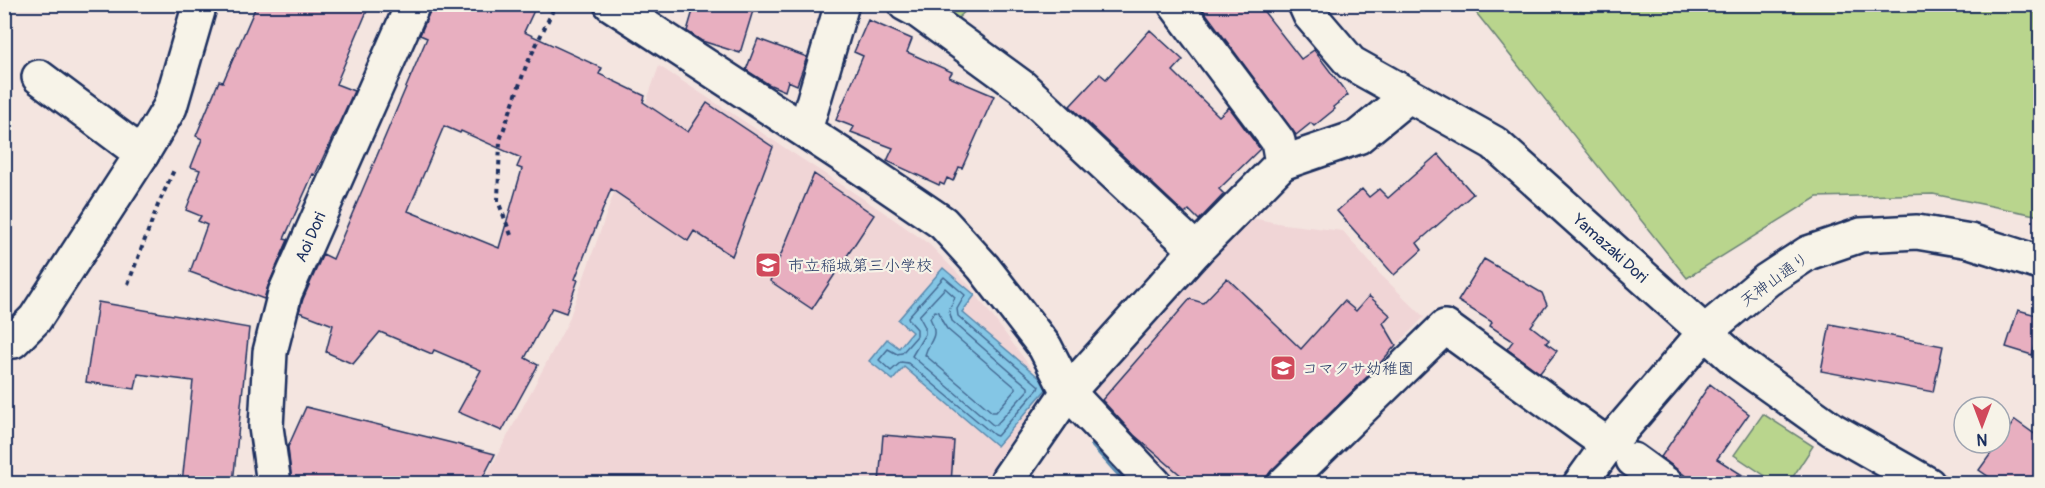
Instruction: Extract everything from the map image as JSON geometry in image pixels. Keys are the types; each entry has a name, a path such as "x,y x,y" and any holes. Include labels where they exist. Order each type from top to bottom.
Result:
{"street":[{"path":"4,340 13,341 35,318 170,107 200,4"},
{"name":"Aoi Dori","path":"274,483 266,427 270,352 285,293 413,4"},
{"path":"611,4 943,223 983,267 1045,347 1068,392 1155,483"},
{"path":"805,130 842,4"},
{"path":"905,4 918,11 1022,87 1196,250"},
{"path":"1175,4 1278,141 1282,163"},
{"name":"Yamazaki Dori","path":"1305,4 1310,15 1351,63 1494,143 1739,363 1833,430 1928,483"},
{"path":"39,77 142,154"},
{"path":"1007,483 1068,392 1196,250 1282,163 1358,137 1408,96"},
{"name":"天神山通り","path":"1580,483 1620,452 1706,331 1767,280 1808,253 1861,235 1917,232 1970,241 2040,263"},
{"path":"1284,483 1445,327 1666,483"}],"path":[{"path":"511,235 498,201 500,140 526,66 556,4"},
{"path":"128,284 158,205 176,166"}],"shaded area":[{"name":"市立稲城第三小学校","path":"659,66 929,244 969,285 1046,388 1000,457 993,483 482,484 568,322"},
{"path":"1241,216 1283,224 1343,231 1380,274 1424,317 1265,483 1176,483 1143,451 1091,393 1093,385"}],"green space":[{"path":"932,5 972,5 958,18"},
{"path":"1470,5 2040,5 2040,216 1933,194 1817,197 1687,278"},
{"path":"1763,414 1813,446 1789,483 1776,483 1734,455"}],"water":[{"path":"943,268 975,295 962,312 1049,386 997,446 904,367 893,380 869,361 887,339 899,348 912,332 898,320"}],"building":[{"path":"257,4 370,4 336,84 354,91 284,239 288,240 264,299 190,272 207,225 198,221 201,216 186,210 200,170 191,167 202,139 196,136 219,81 223,82"},
{"path":"433,4 537,4 524,32 602,68 599,74 645,96 643,102 688,132 707,103 773,147 732,256 694,231 688,241 611,189 575,279 578,280 566,313 552,308 525,358 538,365 502,431 458,412 481,370 434,350 432,354 380,332 353,364 326,352 333,325 299,312 323,254 333,259 427,38 420,35","holes":["444,126 460,133 461,131 521,158 517,167 522,169 499,248 408,211"]},
{"path":"695,4 755,4 740,53 702,41 687,31"},
{"path":"1199,4 1258,4 1301,59 1314,50 1348,95 1314,126 1311,123 1296,135"},
{"path":"868,20 912,39 907,52 952,72 949,77 994,96 962,168 959,167 953,181 947,178 944,185 940,183 939,185 887,161 893,148 851,132 854,127 836,120 863,56 854,52"},
{"path":"1150,30 1183,60 1173,71 1219,116 1229,107 1260,149 1219,189 1224,194 1199,220 1189,210 1185,214 1070,106 1100,74 1106,79"},
{"path":"758,39 807,57 797,85 788,81 785,91 768,84 746,70"},
{"path":"1438,154 1473,194 1417,243 1422,250 1394,275 1337,211 1362,189 1369,197 1379,189 1388,198"},
{"path":"814,174 874,215 812,309 770,281"},
{"path":"1484,259 1542,293 1547,305 1531,326 1549,340 1546,343 1557,351 1540,373 1507,349 1513,341 1490,326 1492,322 1458,301"},
{"path":"1227,278 1301,349 1344,301 1356,311 1369,296 1390,315 1383,323 1396,345 1375,369 1271,471 1266,478 1266,483 1190,483 1134,435 1102,400 1190,299 1203,303"},
{"path":"98,302 249,328 233,483 182,483 193,381 138,374 135,389 86,382"},
{"path":"2018,310 2040,316 2040,345 2036,344 2032,355 2006,347"},
{"path":"1830,324 1943,346 1933,392 1821,371"},
{"path":"1710,384 1749,414 1717,459 1755,483 1695,483 1661,457"},
{"path":"306,407 495,454 480,483 292,483 288,447"},
{"path":"2015,420 2040,438 2040,483 1998,483 1979,470 1990,455 2012,455 2012,424"},
{"path":"883,435 954,441 951,483 879,483"}],"waterway":[{"path":"1095,444 1131,484"}],"place":[{"name":"市立稲城第三小学校","path":"768,265"},
{"name":"コマクサ幼稚園","path":"1283,368"}]}
